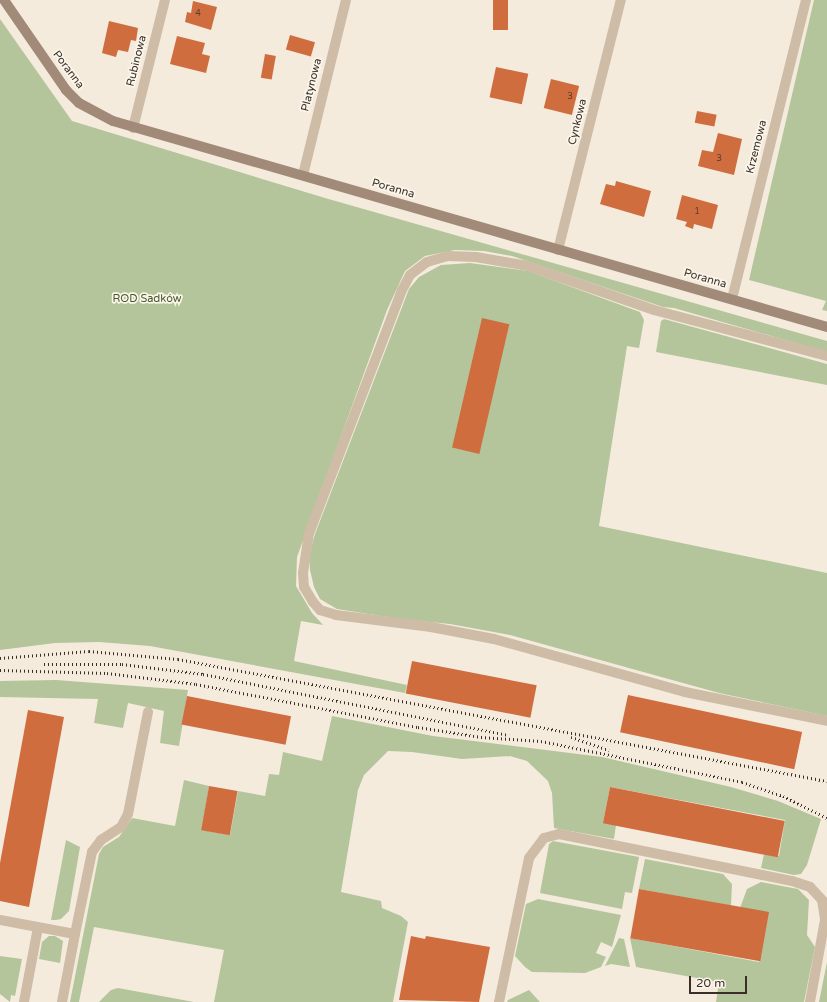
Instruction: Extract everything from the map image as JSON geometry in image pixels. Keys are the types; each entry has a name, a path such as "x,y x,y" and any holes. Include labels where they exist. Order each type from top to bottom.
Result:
{"street":[{"name":"Rubinowa","path":"133,128 165,0"},
{"name":"Platynowa","path":"303,175 346,0"},
{"name":"Cynkowa","path":"558,250 621,0"},
{"name":"Krzemowa","path":"732,299 806,0"},
{"name":"Poranna","path":"7,1 66,90 97,114 133,128 303,175 827,327"},
{"path":"827,356 654,310 528,266 476,257 448,256 427,262 410,275 402,290 309,533 303,573 304,587 313,602 320,610 336,615 431,627 494,639 685,692 827,721"},
{"path":"62,1002 92,852 101,840 121,827 128,814 148,712"},
{"path":"499,1002 529,858 544,838 558,834 792,881 810,887 822,900 826,920 810,1002"},
{"path":"0,920 75,934"},
{"path":"24,1002 38,927"}],"green space":[{"path":"814,0 827,0 827,311 822,310 826,301 749,280"},
{"name":"ROD Sadków","path":"0,19 72,121 325,198 827,341 827,352 674,308 663,307 512,256 484,251 455,250 425,256 405,271 387,310 297,557 296,586 312,613 323,625 301,621 294,661 407,685 405,693 150,646 99,642 55,643 0,650"},
{"path":"470,263 528,271 640,312 644,320 639,348 627,346 599,526 827,573 827,716 719,693 510,635 450,624 400,619 337,609 320,599 314,587 310,570 309,555 315,534 409,289 419,277 441,265"},
{"path":"664,319 827,364 827,385 656,352 661,321"},
{"path":"56,680 188,690 179,746 160,743 164,711 128,703 123,728 94,723 98,699 0,697 0,681"},
{"path":"332,716 433,736 602,757 731,787 778,801 821,819 807,865 801,874 794,875 761,868 764,854 779,856 785,820 610,787 603,823 616,825 614,839 554,828 552,793 548,781 527,761 510,756 462,759 412,752 388,751 364,775 358,790 341,892 381,901 382,908 401,916 408,922 393,1002 214,1002 224,950 94,927 79,1002 70,1002 99,854 103,847 119,837 132,818 175,826 184,780 209,786 202,830 230,835 238,791 265,796 269,774 279,775 283,752 322,761"},
{"path":"66,840 80,847 69,911 61,919 51,920"},
{"path":"553,841 639,857 632,893 625,892 622,909 540,893 549,844"},
{"path":"645,859 723,874 732,884 731,906 639,889"},
{"path":"761,882 798,889 809,900 807,935 815,947 804,1002 716,1002 719,982 636,967 630,938 759,962 768,914 740,908 747,889"},
{"path":"538,899 621,915 612,947 601,942 596,953 606,957 601,967 585,973 532,972 525,967 515,956 526,904"},
{"path":"49,936 55,936 63,941 60,963 39,959 42,942"},
{"path":"619,938 624,939 630,967 611,964 605,966"},
{"path":"0,956 22,959 15,996 11,995 10,1002 0,994"},
{"path":"827,962 827,1002 819,1002"},
{"path":"118,988 194,1002 99,1002 111,990"},
{"path":"529,990 540,1002 507,1002 508,1000"}],"building":[{"path":"493,0 508,0 508,30 493,30"},
{"path":"193,1 217,7 211,30 185,22 187,12 191,13"},
{"path":"109,21 138,28 136,41 131,40 128,52 118,50 116,57 102,53"},
{"path":"290,35 315,42 311,57 286,49"},
{"path":"177,36 205,43 202,54 210,56 206,73 170,64"},
{"path":"265,54 276,56 272,80 261,78"},
{"path":"496,67 528,74 522,104 490,97"},
{"path":"551,79 579,86 572,115 544,108"},
{"path":"697,111 717,115 714,127 695,123"},
{"path":"718,133 742,139 734,175 698,166 702,150 713,152"},
{"path":"616,181 651,191 644,217 600,204 606,184 615,186"},
{"path":"682,195 718,205 712,229 694,224 693,229 685,226 687,222 676,219"},
{"path":"482,318 509,324 479,454 452,448"},
{"path":"412,661 537,685 530,718 406,693"},
{"path":"628,695 802,732 794,769 620,732"},
{"path":"187,696 291,716 286,745 181,724"},
{"path":"28,710 64,717 29,907 0,901 0,863"},
{"path":"209,786 238,791 230,835 201,830"},
{"path":"610,787 785,821 778,857 603,823"},
{"path":"639,889 769,912 760,961 630,938"},
{"path":"411,936 425,939 426,936 490,947 479,1002 399,1000"}],"railway":[{"path":"0,658 89,651 178,659 827,781"},
{"path":"44,664 122,664 203,674 509,735"},
{"path":"0,670 107,673 196,684 418,727 481,737 541,741 742,782 783,796 827,818"},
{"path":"571,737 609,750"}]}
